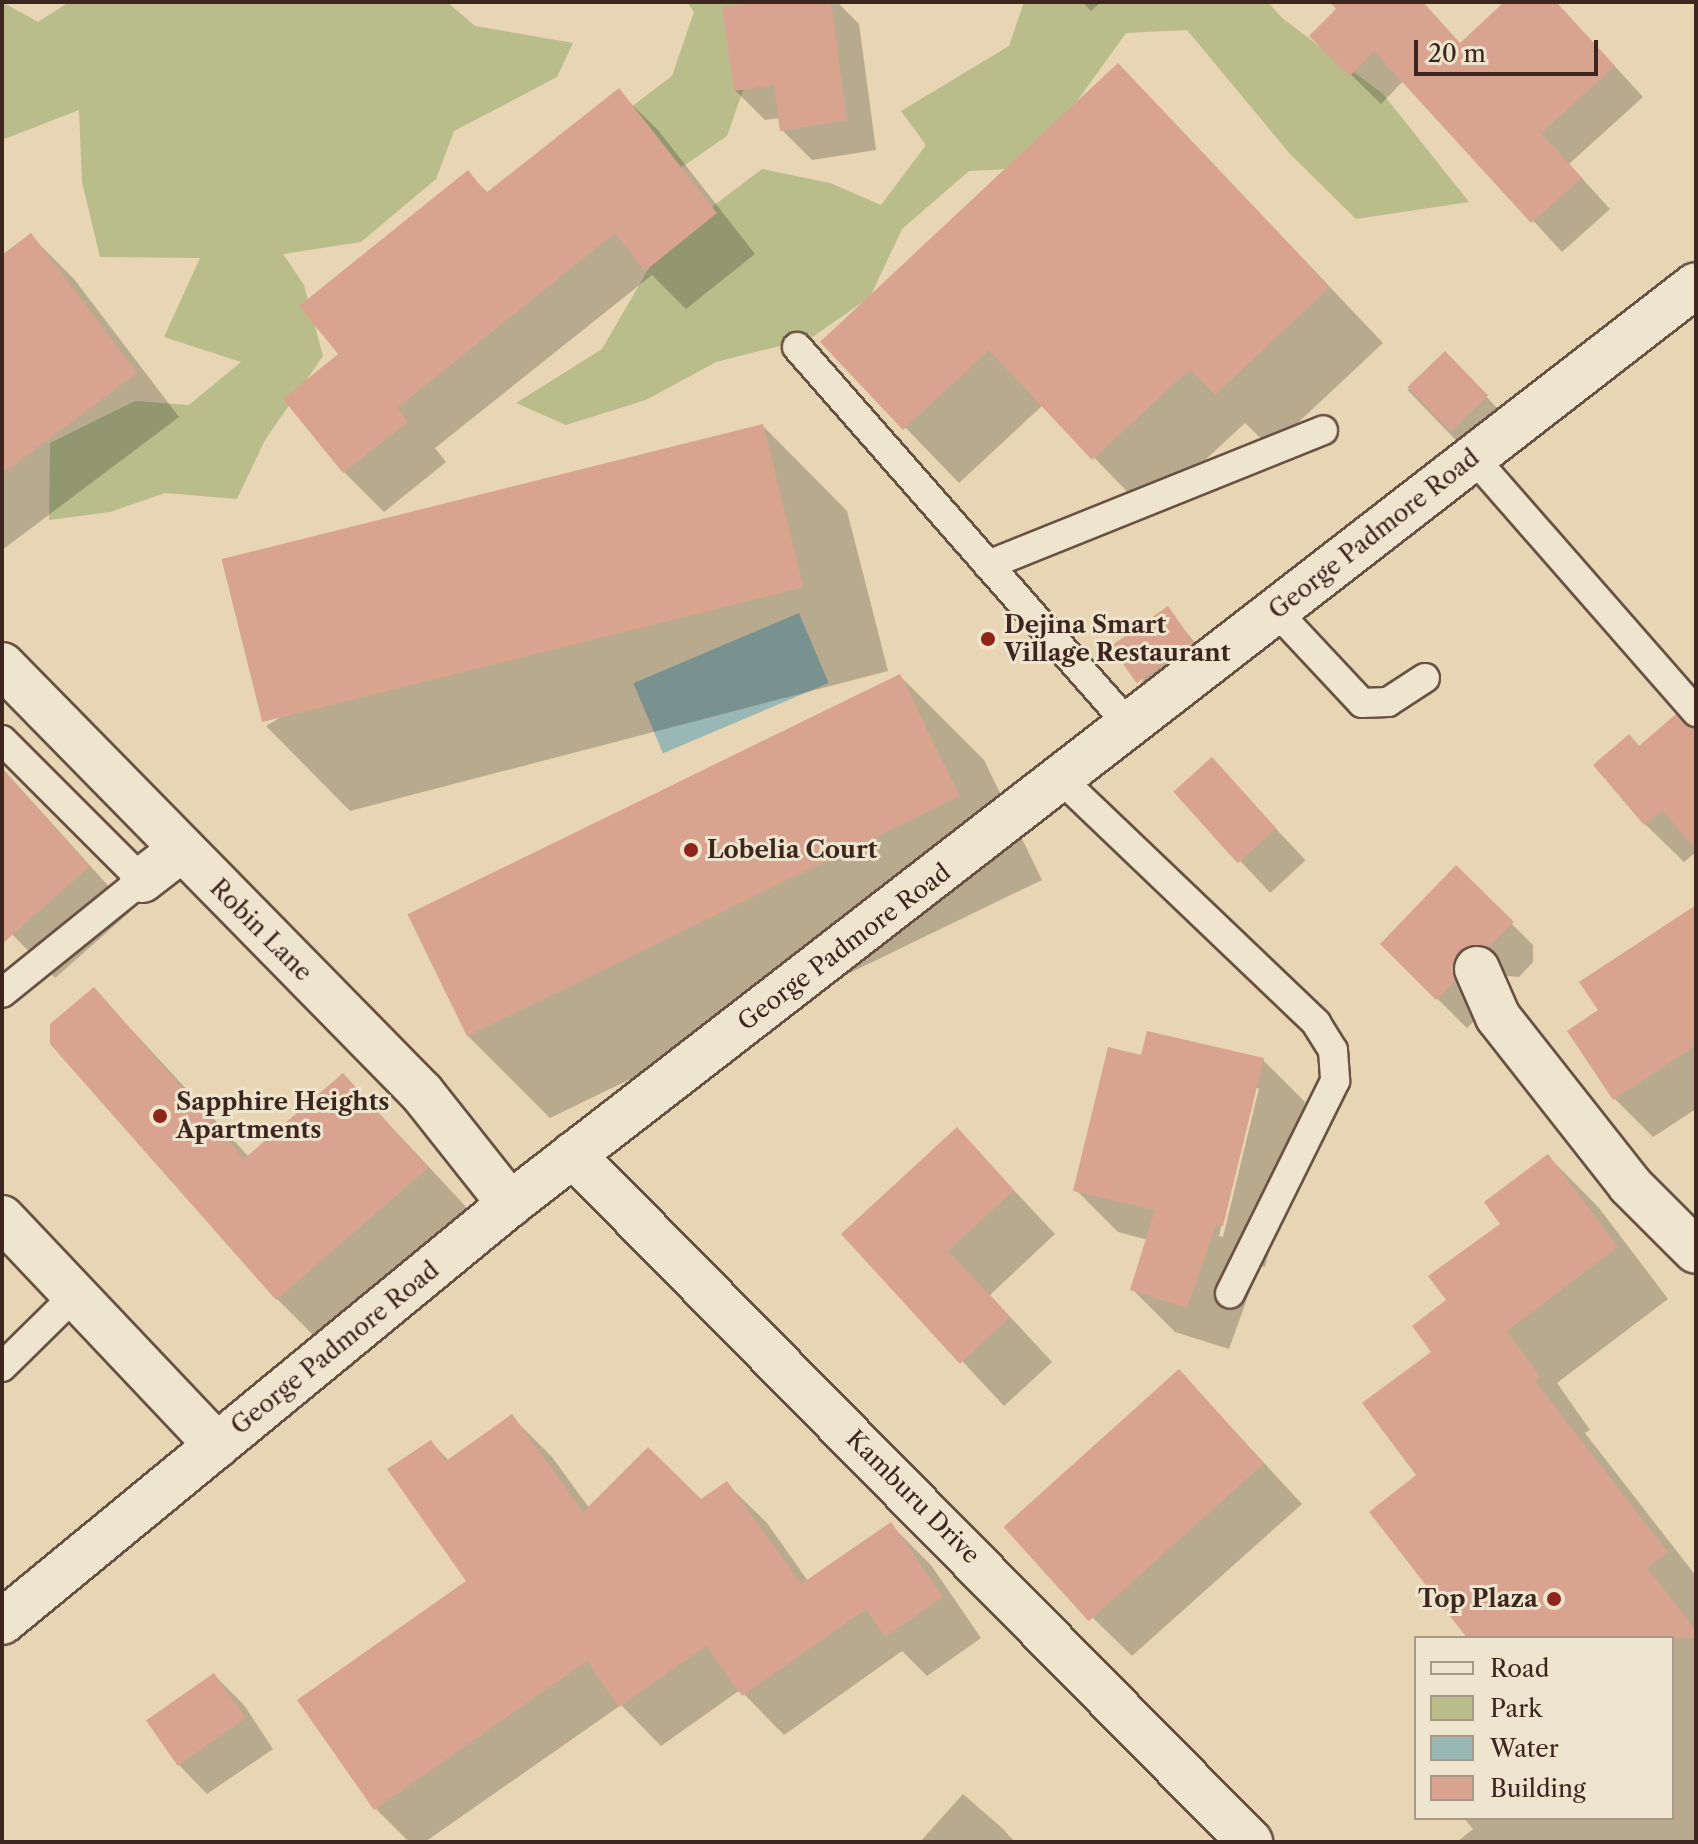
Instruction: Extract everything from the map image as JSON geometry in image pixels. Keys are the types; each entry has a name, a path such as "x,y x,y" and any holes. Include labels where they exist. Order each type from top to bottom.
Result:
{"street":[{"name":"George Padmore Road","path":"2,1622 510,1204 1062,780 1275,610 1696,285"},
{"name":"Robin Lane","path":"2,665 422,1093 510,1204"},
{"path":"142,880 181,850"},
{"path":"1477,969 1498,1017 1630,1185 1696,1251"},
{"name":"Kamburu Drive","path":"573,1155 1250,1842"},
{"path":"2,1218 217,1445"}],"lane":[{"path":"797,347 1130,726"},
{"path":"988,565 1323,430"},
{"path":"1473,457 1696,712"},
{"path":"1275,610 1362,703 1388,702 1425,678"},
{"path":"2,740 142,880 2,993"},
{"path":"1062,780 1316,1023 1333,1050 1335,1081 1230,1293"},
{"path":"2,1367 75,1295"}],"green space":[{"path":"2,2 38,22 69,2 447,2 475,26 573,43 557,77 454,131 436,179 361,242 283,254 304,285 323,356 265,440 237,499 165,493 110,512 49,520 50,443 135,401 189,405 241,362 164,337 200,258 100,257 82,182 79,110 2,140"},
{"path":"687,2 760,2 748,76 727,136 646,192 585,142 672,76 694,12"},
{"path":"1024,2 1268,2 1282,18 1383,94 1469,202 1356,219 1290,154 1187,30 1126,33 1029,168 969,171 902,229 870,297 811,338 716,362 646,400 566,425 516,403 602,349 663,244 762,169 830,183 881,205 926,145 901,111 1009,46"}],"water":[{"path":"799,613 829,683 663,753 633,683"}],"building":[{"path":"758,2 831,2 847,120 780,131 774,85 734,91 722,7"},
{"path":"1330,2 1423,2 1460,43 1504,2 1556,2 1615,66 1541,133 1582,178 1531,223 1374,51 1350,76 1309,36 1336,9"},
{"path":"1118,63 1330,287 1215,395 1190,369 1092,460 989,350 903,430 820,342"},
{"path":"619,88 717,213 645,271 615,233 397,408 408,422 343,473 283,399 338,354 299,306 468,170 486,193"},
{"path":"31,233 137,373 2,474 2,255"},
{"path":"1445,351 1488,396 1451,432 1408,387"},
{"path":"763,424 804,587 262,722 222,559"},
{"path":"1168,606 1194,643 1136,683 1111,646"},
{"name":"Lobelia Court","path":"900,674 960,796 467,1036 407,914"},
{"path":"1676,714 1696,729 1696,850 1662,810 1644,825 1593,765 1629,734 1639,746"},
{"path":"1212,757 1276,828 1238,863 1173,792"},
{"path":"2,769 90,866 2,944"},
{"path":"1456,865 1514,922 1488,947 1468,946 1457,954 1452,967 1455,981 1436,1000 1380,944"},
{"path":"1696,905 1696,1045 1613,1100 1567,1031 1598,1010 1579,982"},
{"name":"Sapphire Heights Apartments","path":"94,987 244,1159 343,1073 428,1168 276,1300 50,1044 50,1024"},
{"path":"1147,1031 1264,1058 1223,1226 1216,1225 1187,1308 1130,1290 1155,1210 1073,1191 1108,1047 1141,1055"},
{"path":"957,1127 1014,1190 948,1251 1010,1317 960,1364 841,1234"},
{"path":"1548,1154 1618,1247 1507,1331 1540,1377 1535,1381 1668,1552 1647,1568 1696,1630 1696,1638 1465,1636 1369,1512 1416,1475 1362,1403 1431,1352 1412,1326 1446,1300 1428,1276 1500,1224 1484,1202"},
{"path":"1179,1369 1264,1463 1089,1621 1004,1527"},
{"path":"512,1414 583,1512 648,1447 701,1499 727,1481 801,1584 891,1522 943,1597 885,1637 866,1609 742,1696 706,1646 619,1707 587,1661 374,1810 297,1700 466,1581 387,1469 431,1440 446,1461"},
{"path":"214,1673 246,1718 178,1766 146,1721"}],"place":[{"name":"Dejina Smart Village Restaurant","path":"988,639"},
{"name":"Lobelia Court","path":"691,850"},
{"name":"Sapphire Heights Apartments","path":"160,1116"},
{"name":"Top Plaza","path":"1554,1599"}]}
